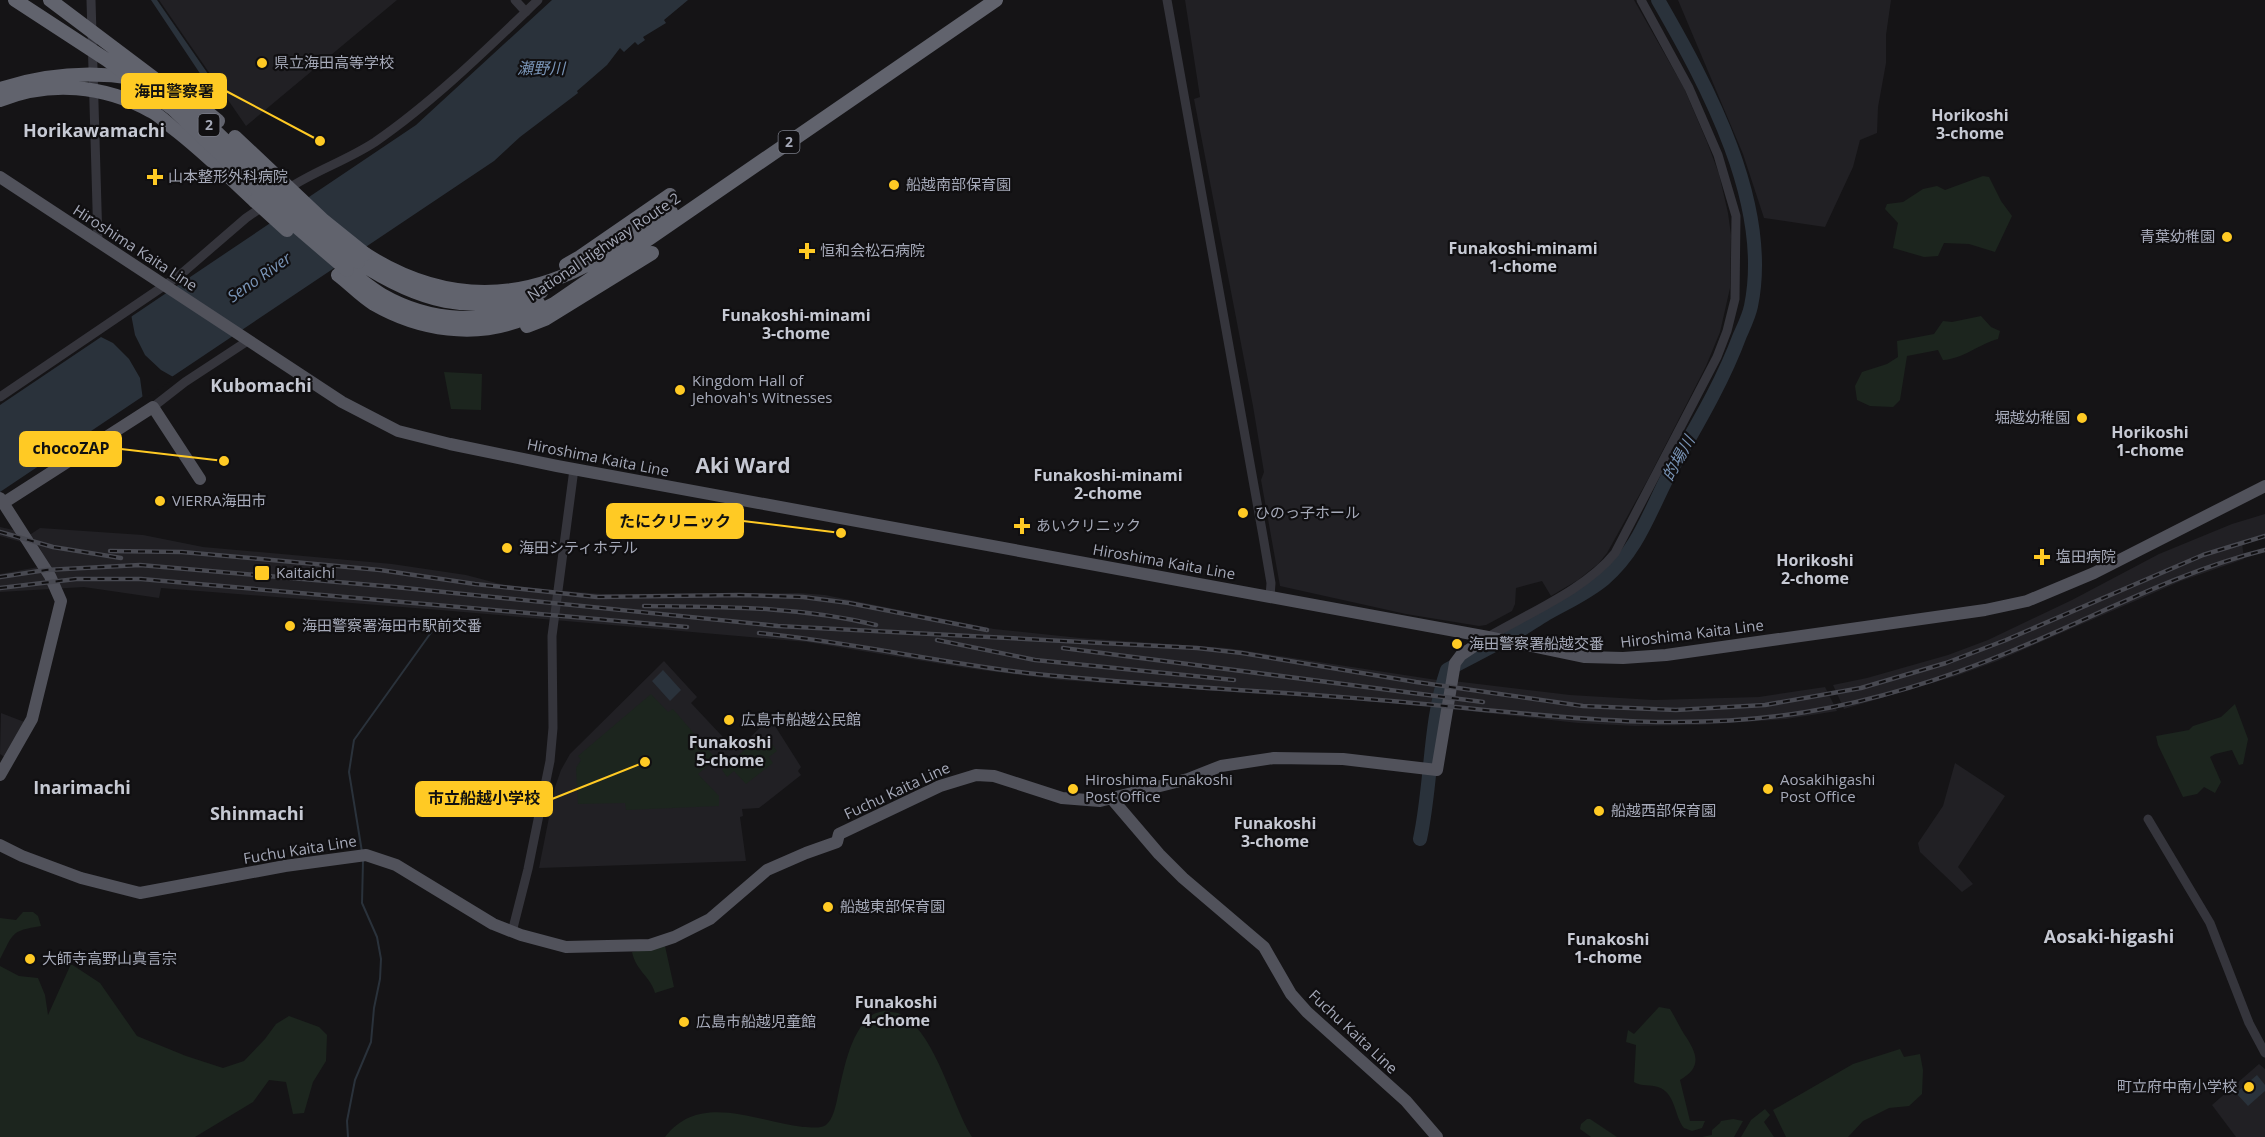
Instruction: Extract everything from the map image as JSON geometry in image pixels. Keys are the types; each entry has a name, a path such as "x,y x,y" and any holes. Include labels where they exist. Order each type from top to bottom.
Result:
{"highway":[{"path":"15,0 107,60"},
{"name":"2","path":"28,0 172,108 298,228 352,265"},
{"name":"2","path":"50,0 214,123"},
{"path":"63,0 163,78 214,123"},
{"name":"National Highway Route 2","path":"501,311 528,296 574,278 613,254 980,0"},
{"name":"National Highway Route 2","path":"501,311 583,284 996,0"},
{"name":"2","path":"0,89 34,79 57,76 92,83 152,112 184,137 255,201 352,265 462,291 501,311"},
{"name":"2","path":"0,100 24,93 73,87 117,76 148,81 202,108 302,215 382,295 417,310 463,319 501,311"},
{"path":"0,108 24,93"},
{"path":"652,253 545,319 527,326 501,311 541,277 580,257 670,195"}],"main road":[{"name":"Hiroshima Kaita Line","path":"0,177 342,402 398,431 574,469 1585,657 1623,658 1666,655 1985,610 2027,601 2094,573 2265,486"},
{"path":"0,775 32,719 61,601 50,576 2,500 153,407 200,479"},
{"path":"1112,799 1188,779 1221,766 1274,758 1343,759 1437,770 1454,669 1461,655 1492,638"},
{"name":"Fuchu Kaita Line","path":"0,845 22,856 81,878 140,893 285,866 366,855 396,865 479,917 513,932 566,947 650,945 674,937 710,919 767,870 837,842 839,834 964,776 994,776 1062,798 1100,801 1112,799 1159,854 1183,878 1264,947 1291,994 1307,1012 1406,1101 1437,1137"}],"street":[{"path":"91,0 98,242"},
{"path":"515,0 526,12"},
{"path":"0,397 169,288 246,218 299,181 356,154 409,117 538,0"},
{"path":"1167,0 1259,513 1270,583 1270,597"},
{"path":"1492,638 1601,570 1615,553 1718,357 1735,299 1736,216 1718,155 1689,88 1641,0"},
{"path":"153,407 245,338"},
{"path":"513,932 550,761 553,728 552,636 574,469"},
{"path":"2148,819 2210,923 2249,1023 2265,1053"}],"shaded area":[{"name":"県立海田高等学校","path":"159,0 397,0 246,126"},
{"path":"1185,0 1634,0 1684,88 1719,174 1731,235 1730,288 1720,332 1706,366 1647,481 1607,553 1598,564 1578,580 1551,596 1542,581 1516,588 1512,611 1486,625 1479,626 1406,614 1280,586 1261,480 1264,472 1253,406 1194,99 1200,97"},
{"path":"1678,0 1891,0 1877,133 1860,140 1853,167 1825,227 1764,218 1743,154"},
{"path":"1983,176 1989,177 2001,201 2012,216 1995,252 1969,244 1944,243 1938,256 1924,257 1893,248 1898,223 1885,209 1887,204 1903,202 1923,189 1937,186 1945,190"},
{"path":"1981,316 1991,327 2000,331 1998,339 1950,359 1943,360 1938,350 1907,356 1900,400 1893,407 1870,406 1857,400 1855,386 1862,372 1887,364 1898,357 1897,341 1934,334 1943,321 1952,322"},
{"path":"444,372 482,374 481,410 451,409"},
{"path":"2265,514 2265,536 2242,543 2244,559 2181,581 1997,661 1956,676 1844,709 1833,685 1867,678 1948,655 1988,640 2072,600 2159,554 2232,524"},
{"path":"0,527 31,534 40,528 143,535 203,547 392,564 466,575 504,585 553,590 602,594 799,593 825,595 994,629 1080,638 1227,648 1437,680 1434,706 1060,680 966,668 807,642 440,610 161,588 159,598 84,587 0,592 0,574 49,565 39,547 0,536"},
{"path":"664,661 697,697 691,703 736,751 770,718 801,767 798,771 801,775 759,808 742,809 743,816 740,817 746,861 539,868 555,787 570,754"},
{"path":"1445,680 1570,695 1654,700 1759,697 1825,687 1837,711 1786,719 1700,725 1635,726 1578,723 1442,708"},
{"path":"651,694 668,712 673,709 716,759 698,774 719,796 719,806 626,810 625,803 578,804 576,768 581,760 578,756"},
{"path":"2235,704 2248,739 2243,764 2239,765 2232,750 2215,754 2210,757 2221,782 2215,793 2204,787 2197,794 2183,797 2158,745 2156,736 2189,730 2193,726 2221,717"},
{"path":"1,713 27,723 6,758 0,754"},
{"path":"759,737 767,737 777,751 769,757 773,763 746,784 734,771 727,777 722,770"},
{"path":"1955,763 2005,796 1958,867 1973,884 1962,892 1920,852 1918,843 1943,806"},
{"path":"23,912 33,912 38,916 41,926 23,930 14,935 0,959 0,918 16,920"},
{"path":"665,946 674,987 655,993 632,952"},
{"path":"71,964 100,983 137,1036 223,1068 244,1061 276,1024 289,1016 319,1027 327,1035 326,1061 313,1082 304,1113 293,1114 286,1082 269,1080 253,1102 195,1137 0,1137 0,966 19,976 38,978 45,995 48,1015"},
{"path":"1659,1007 1670,1009 1695,1053 1695,1065 1680,1080 1690,1121 1705,1121 1702,1128 1692,1131 1684,1128 1672,1099 1664,1090 1634,1082 1636,1045 1626,1042 1628,1030 1634,1034"},
{"path":"884,1011 898,1013 922,1034 941,1069 972,1137 665,1137 679,1123 695,1115 712,1112 730,1113 803,1127 826,1125 833,1113 848,1055 857,1033 872,1015"},
{"path":"1900,1049 1904,1057 1920,1054 1923,1070 1922,1094 1909,1106 1889,1108 1863,1121 1848,1137 1786,1137 1773,1110 1853,1064"},
{"name":"町立府中南小学校","path":"2259,1064 2265,1069 2265,1137 2236,1137 2212,1105"},
{"path":"1765,1109 1770,1115 1764,1122 1774,1137 1741,1137 1751,1120"},
{"path":"1587,1119 1617,1137 1591,1137 1580,1129 1581,1124"},
{"path":"1733,1119 1743,1121 1734,1137 1702,1137 1712,1135 1712,1130 1721,1121"}],"water":[{"path":"151,0 157,0 226,100 223,102 213,93"},
{"name":"瀬野川","path":"552,0 688,0 664,20 666,23 643,37 645,40 638,45 635,42 624,52 620,48 607,65 577,91 578,93 520,137 494,161 0,492 0,405 416,125"},
{"path":"663,670 681,690 670,701 652,681"},
{"path":"2257,1075 2265,1085 2265,1091 2248,1106 2236,1093"}],"pier":[{"path":"131,314 135,335 145,355 161,370 175,378 143,400 140,378 129,359 113,343 99,336"}],"waterway":[{"name":"的場川","path":"1420,839 1437,711 1447,670 1583,594 1604,579 1627,554 1710,402 1750,310 1755,267 1752,227 1744,187 1731,147 1714,107 1658,0"},
{"path":"362,852 349,772 354,740 440,620"},
{"path":"348,1137 347,1121 355,1080 371,1042 374,1008 380,979 381,959 377,937 362,903 363,861"}],"railway":[{"path":"0,532 53,547 121,558"},
{"path":"0,577 46,570 140,565 395,587 778,626 1197,648 1583,706 1676,710 1765,705 1861,688 1946,663 2006,640 2203,555 2265,536"},
{"path":"759,633 1027,673 1075,678 1365,699 1561,717 1708,722 1806,712 1912,687 2014,650 2169,582 2232,559 2265,550"},
{"path":"110,551 182,552 380,570 475,584 597,597 740,595 803,597 849,603 987,630"},
{"path":"0,588 76,579 141,579 687,627"},
{"path":"644,606 731,607 789,611 876,625"},
{"path":"937,640 1035,660 1234,680"},
{"path":"1063,648 1483,702"}],"place":[{"name":"県立海田高等学校","path":"262,63"},
{"name":"海田警察署","path":"320,141"},
{"name":"山本整形外科病院","path":"155,177"},
{"name":"船越南部保育園","path":"894,185"},
{"name":"青葉幼稚園","path":"2227,237"},
{"name":"恒和会松石病院","path":"807,251"},
{"name":"Kingdom Hall of Jehovah's Witnesses","path":"680,390"},
{"name":"堀越幼稚園","path":"2082,418"},
{"name":"chocoZAP","path":"224,461"},
{"name":"VIERRA海田市","path":"160,501"},
{"name":"ひのっ子ホール","path":"1243,513"},
{"name":"あいクリニック","path":"1022,526"},
{"name":"たにクリニック","path":"841,533"},
{"name":"海田シティホテル","path":"507,548"},
{"name":"塩田病院","path":"2042,557"},
{"name":"Kaitaichi","path":"262,573"},
{"name":"海田警察署海田市駅前交番","path":"290,626"},
{"name":"海田警察署船越交番","path":"1457,644"},
{"name":"広島市船越公民館","path":"729,720"},
{"name":"市立船越小学校","path":"645,762"},
{"name":"Hiroshima Funakoshi Post Office","path":"1073,789"},
{"name":"Aosakihigashi Post Office","path":"1768,789"},
{"name":"船越西部保育園","path":"1599,811"},
{"name":"船越東部保育園","path":"828,907"},
{"name":"大師寺高野山真言宗","path":"30,959"},
{"name":"広島市船越児童館","path":"684,1022"},
{"name":"町立府中南小学校","path":"2249,1087"}],"district":[{"name":"Horikoshi 3-chome","path":"1970,124"},
{"name":"Horikawamachi","path":"94,131"},
{"name":"Funakoshi-minami 1-chome","path":"1523,257"},
{"name":"Funakoshi-minami 3-chome","path":"796,324"},
{"name":"Kubomachi","path":"261,386"},
{"name":"Horikoshi 1-chome","path":"2150,441"},
{"name":"Aki Ward","path":"743,466"},
{"name":"Funakoshi-minami 2-chome","path":"1108,484"},
{"name":"Horikoshi 2-chome","path":"1815,569"},
{"name":"Funakoshi 5-chome","path":"730,751"},
{"name":"Inarimachi","path":"82,788"},
{"name":"Shinmachi","path":"257,814"},
{"name":"Funakoshi 3-chome","path":"1275,832"},
{"name":"Aosaki-higashi","path":"2109,937"},
{"name":"Funakoshi 1-chome","path":"1608,948"},
{"name":"Funakoshi 4-chome","path":"896,1011"}],"water label":[{"name":"Seno River","path":"259,277"}]}
